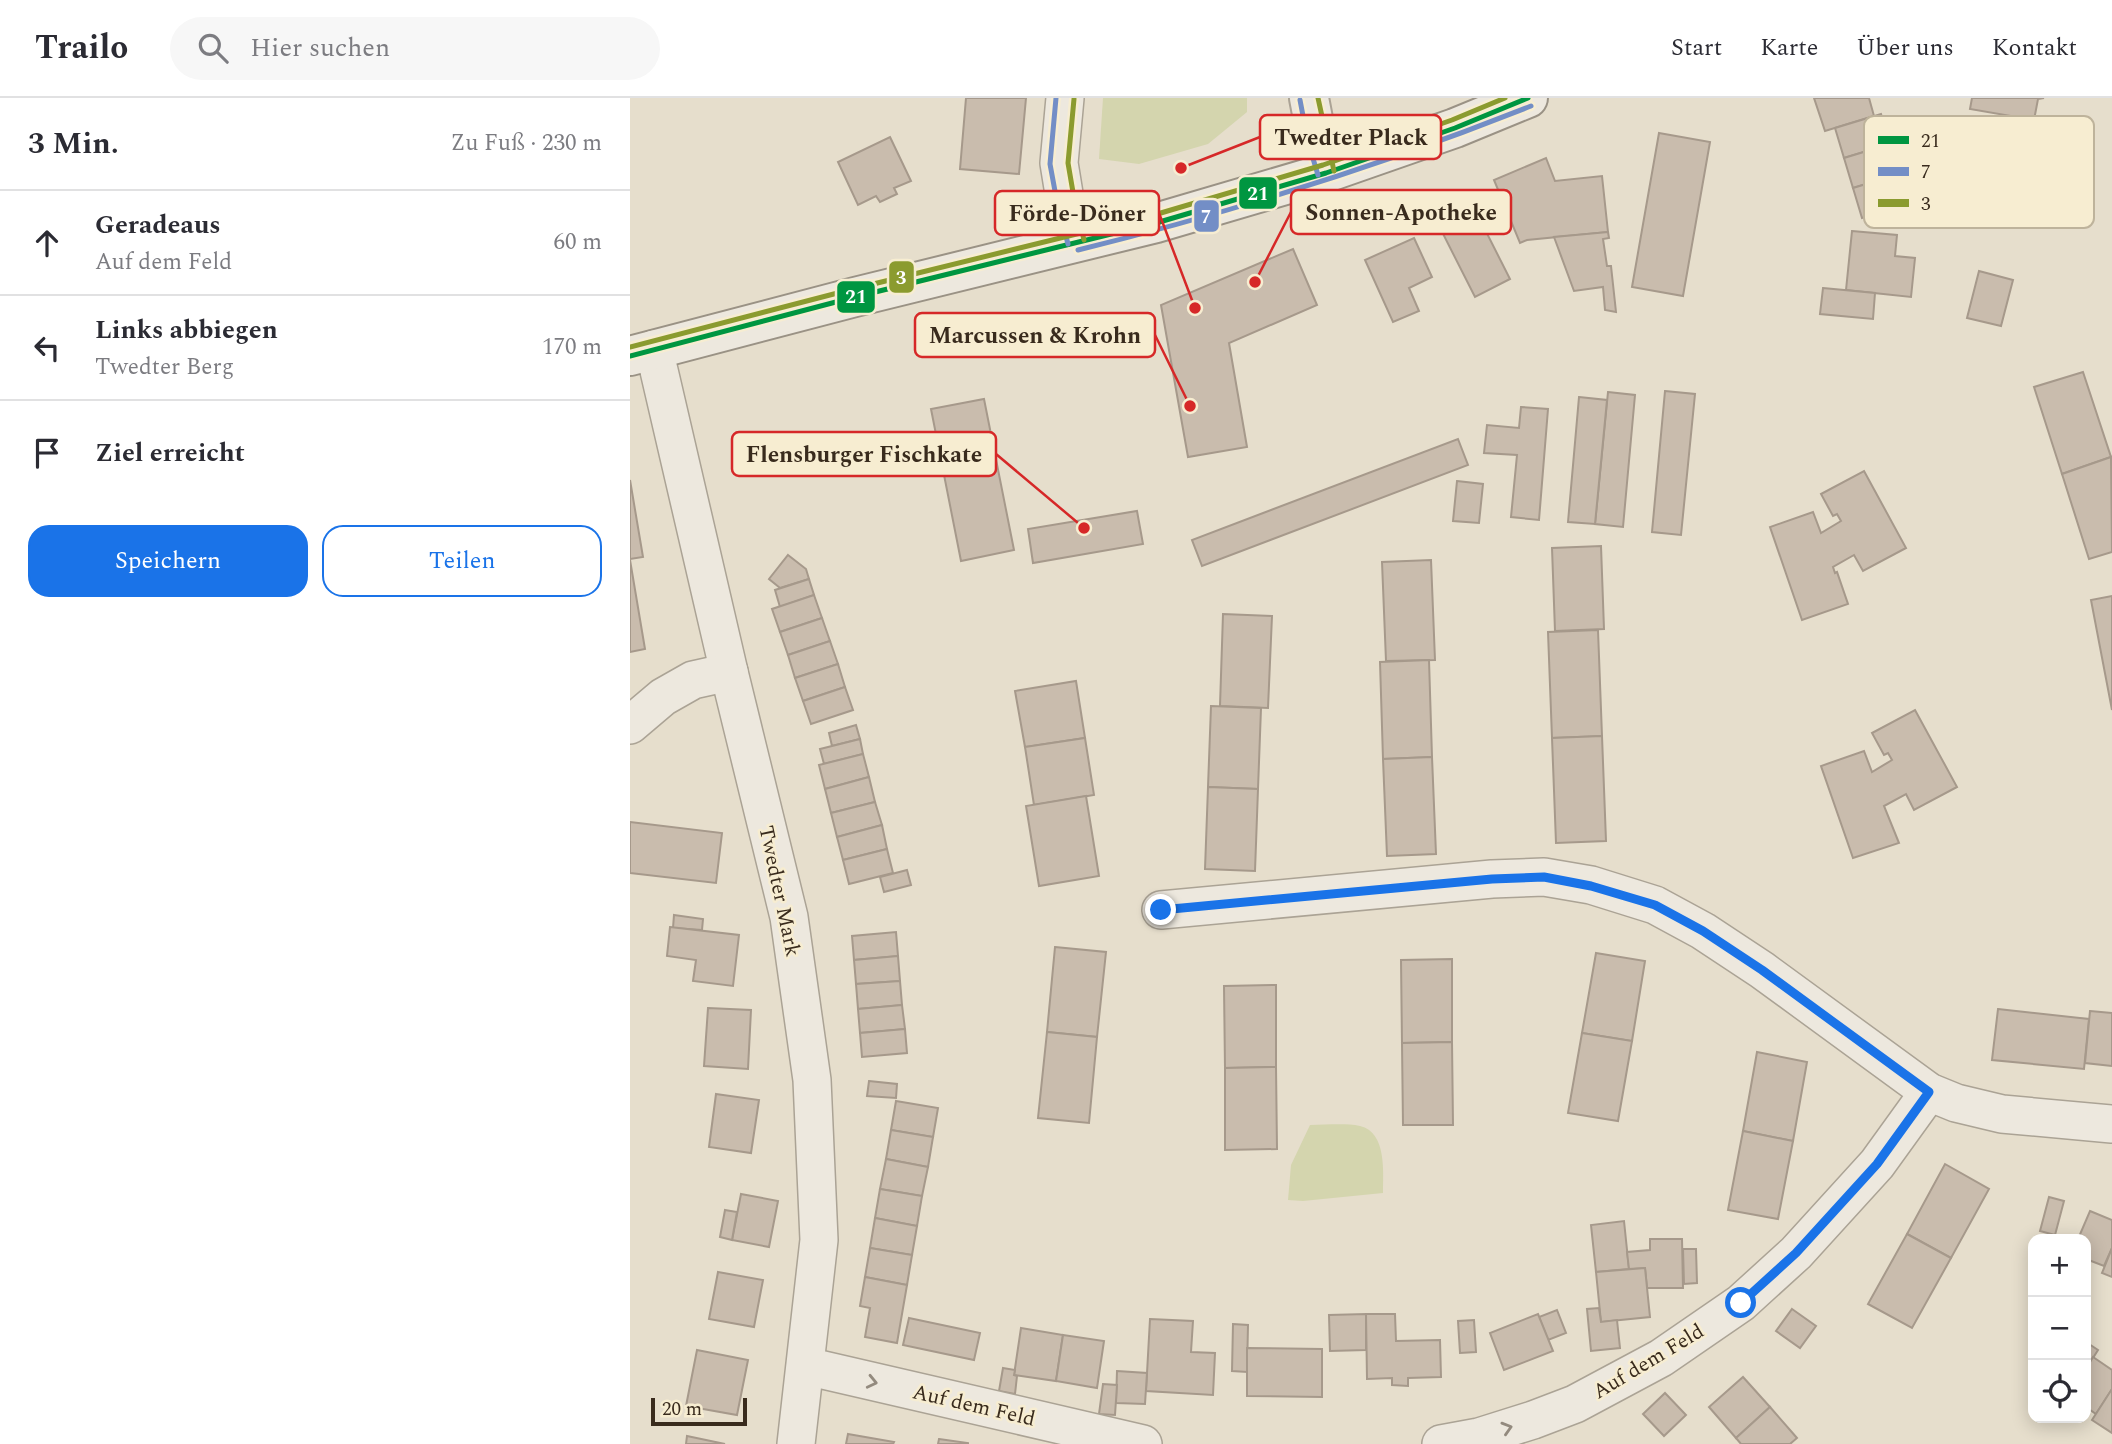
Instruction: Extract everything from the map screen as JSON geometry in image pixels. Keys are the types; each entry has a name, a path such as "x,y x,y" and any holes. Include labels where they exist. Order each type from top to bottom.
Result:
{"main road":[{"path":"1309,98 1326,173"},
{"path":"642,352 855,296 1156,223 1326,173 1455,128 1528,98"}],"street":[{"path":"1065,98 1059,163 1076,242"},
{"name":"Twedter Mark","path":"642,352 729,672 789,916 812,1080 819,1240 796,1444"},
{"path":"630,725 663,697 693,680 729,672"},
{"path":"1161,910 1492,879 1544,877 1591,886 1655,905 1703,931 1762,970 1929,1092 1956,1103 2002,1114 2112,1124"},
{"name":"Auf dem Feld","path":"1441,1444 1490,1433 1575,1404 1661,1358 1741,1303 1796,1253 1877,1164 1929,1092"},
{"name":"Auf dem Feld","path":"806,1366 1143,1444"}],"green space":[{"path":"1103,98 1247,98 1247,112 1208,144 1139,164 1099,159"},
{"path":"1310,1125 1360,1126 1369,1130 1375,1136 1382,1154 1383,1193 1288,1200 1291,1165"}],"building":[{"path":"966,98 1026,98 1019,174 960,169"},
{"path":"1814,98 1869,98 1874,116 1864,116 1864,119 1825,131"},
{"path":"1972,98 2044,98 2038,99 2035,116 2011,116 1970,109"},
{"path":"1864,119 1864,152 1844,158 1835,128"},
{"path":"1659,133 1710,142 1683,296 1632,287"},
{"path":"890,137 911,181 894,188 897,194 880,202 876,196 858,205 838,162"},
{"path":"1864,152 1864,185 1853,188 1844,158"},
{"path":"1546,158 1555,181 1602,176 1608,232 1527,240 1520,243 1494,180"},
{"path":"1864,185 1864,217 1862,218 1853,188"},
{"path":"1467,194 1510,279 1475,297 1432,212"},
{"path":"1852,231 1897,235 1895,256 1915,258 1911,297 1846,290"},
{"path":"1608,232 1609,238 1603,239 1607,266 1611,266 1616,312 1605,310 1603,287 1574,291 1554,237"},
{"path":"1414,238 1432,277 1409,288 1419,311 1393,322 1365,260"},
{"path":"1293,249 1317,305 1229,343 1247,447 1188,457 1161,305"},
{"path":"1979,271 2013,280 2001,326 1967,318"},
{"path":"1823,288 1875,293 1873,319 1820,314"},
{"path":"2083,372 2111,457 2062,474 2034,387"},
{"path":"1665,391 1695,394 1681,535 1652,532"},
{"path":"1608,392 1635,395 1623,527 1595,524"},
{"path":"1579,397 1607,400 1595,524 1568,522"},
{"path":"984,399 1014,550 961,561 931,409"},
{"path":"1521,407 1548,409 1539,520 1511,517 1517,455 1484,453 1487,425 1519,428"},
{"path":"1458,439 1468,465 1202,566 1192,540"},
{"path":"2111,457 2112,552 2089,559 2062,474"},
{"path":"1864,471 1906,548 1863,571 1854,555 1833,567 1848,604 1802,620 1770,527 1813,512 1821,533 1841,521 1837,514 1833,516 1821,494"},
{"path":"630,480 643,557 630,559"},
{"path":"1457,481 1483,484 1479,523 1453,521"},
{"path":"1137,511 1143,544 1033,563 1028,529"},
{"path":"1601,546 1604,629 1555,631 1552,548"},
{"path":"788,555 806,569 809,579 780,588 769,579"},
{"path":"630,560 645,649 630,652"},
{"path":"1431,560 1435,660 1386,661 1382,562"},
{"path":"809,579 814,595 780,607 775,590"},
{"path":"814,595 822,618 780,632 772,609"},
{"path":"2112,596 2112,710 2091,600"},
{"path":"1223,614 1272,616 1268,708 1220,706"},
{"path":"822,618 830,641 788,655 780,632"},
{"path":"1598,630 1602,736 1552,738 1548,632"},
{"path":"830,641 838,664 795,678 788,655"},
{"path":"1429,660 1432,757 1383,759 1380,662"},
{"path":"838,664 845,687 803,701 795,678"},
{"path":"1076,681 1085,738 1025,747 1015,691"},
{"path":"845,687 853,710 811,724 803,701"},
{"path":"1211,706 1261,708 1258,789 1208,787"},
{"path":"1915,710 1957,787 1914,810 1906,794 1884,806 1899,843 1853,858 1821,766 1864,751 1872,772 1892,760 1888,753 1884,755 1872,733"},
{"path":"856,725 860,739 832,746 829,733"},
{"path":"1602,736 1606,841 1556,843 1552,738"},
{"path":"1085,738 1094,795 1034,805 1025,747"},
{"path":"860,739 863,754 824,764 820,749"},
{"path":"863,754 869,777 825,789 819,765"},
{"path":"1432,757 1436,854 1387,856 1383,759"},
{"path":"869,777 875,802 831,813 825,789"},
{"path":"1208,787 1258,789 1255,871 1205,869"},
{"path":"1086,796 1099,876 1039,886 1026,806"},
{"path":"875,802 882,825 837,837 831,813"},
{"path":"630,822 722,833 716,883 630,873"},
{"path":"882,825 887,849 843,860 837,837"},
{"path":"887,849 893,873 849,884 843,860"},
{"path":"907,870 911,885 884,892 880,877"},
{"path":"674,915 703,919 702,930 673,928"},
{"path":"670,927 739,935 733,986 693,981 696,960 667,956"},
{"path":"896,932 898,956 854,960 852,936"},
{"path":"1055,947 1106,952 1097,1037 1047,1032"},
{"path":"1596,953 1645,961 1632,1041 1582,1033"},
{"path":"898,956 900,981 856,984 854,960"},
{"path":"1452,959 1452,1042 1402,1043 1401,960"},
{"path":"900,981 902,1005 858,1009 856,984"},
{"path":"1276,985 1276,1067 1225,1068 1224,986"},
{"path":"902,1005 905,1029 860,1033 858,1009"},
{"path":"708,1008 751,1010 748,1069 704,1066"},
{"path":"1998,1009 2089,1019 2084,1069 1992,1060"},
{"path":"2090,1011 2112,1013 2112,1066 2085,1063"},
{"path":"905,1029 907,1053 862,1057 860,1033"},
{"path":"1047,1032 1097,1037 1089,1123 1038,1118"},
{"path":"1582,1033 1632,1041 1618,1121 1568,1113"},
{"path":"1452,1042 1453,1125 1403,1125 1402,1043"},
{"path":"1757,1052 1807,1062 1793,1141 1743,1131"},
{"path":"1276,1067 1277,1149 1225,1150 1225,1068"},
{"path":"869,1081 897,1084 896,1098 867,1096"},
{"path":"716,1094 759,1100 751,1153 709,1147"},
{"path":"896,1101 938,1108 933,1137 891,1130"},
{"path":"891,1130 933,1137 928,1167 886,1159"},
{"path":"1743,1131 1793,1141 1778,1219 1728,1210"},
{"path":"886,1159 928,1167 922,1196 880,1189"},
{"path":"1945,1164 1989,1189 1951,1258 1907,1234"},
{"path":"880,1189 922,1196 917,1226 875,1218"},
{"path":"741,1194 778,1201 769,1247 732,1240"},
{"path":"2049,1197 2064,1201 2055,1234 2040,1231"},
{"path":"725,1210 737,1212 732,1240 720,1237"},
{"path":"2090,1211 2112,1220 2112,1248 2104,1266 2091,1261 2091,1234 2080,1234"},
{"path":"875,1218 917,1226 912,1255 870,1248"},
{"path":"1624,1221 1629,1269 1596,1272 1591,1225"},
{"path":"1907,1234 1951,1258 1912,1328 1868,1304"},
{"path":"1650,1239 1682,1239 1683,1288 1647,1288 1645,1268 1629,1269 1627,1252 1650,1250"},
{"path":"870,1248 912,1255 907,1285 865,1277"},
{"path":"2112,1248 2112,1277 2102,1273"},
{"path":"1683,1249 1696,1249 1697,1283 1684,1284"},
{"path":"1645,1268 1650,1317 1601,1322 1596,1272"},
{"path":"718,1272 763,1280 754,1327 709,1319"},
{"path":"865,1277 907,1285 897,1343 865,1337 870,1308 860,1306"},
{"path":"1599,1308 1601,1322 1617,1320 1620,1348 1591,1351 1587,1309"},
{"path":"1792,1309 1816,1326 1800,1348 1776,1331"},
{"path":"1557,1310 1566,1333 1548,1340 1539,1317"},
{"path":"1366,1314 1395,1314 1396,1341 1440,1340 1441,1377 1408,1378 1408,1386 1392,1385 1392,1378 1367,1379"},
{"path":"1366,1314 1366,1350 1330,1351 1329,1315"},
{"path":"1538,1314 1553,1351 1504,1370 1490,1333"},
{"path":"909,1318 980,1333 974,1360 903,1345"},
{"path":"1150,1319 1193,1321 1191,1352 1215,1353 1213,1395 1146,1391"},
{"path":"1474,1320 1476,1352 1460,1353 1458,1321"},
{"path":"1233,1324 1248,1325 1247,1372 1232,1371"},
{"path":"1021,1328 1063,1335 1056,1381 1014,1375"},
{"path":"1063,1335 1104,1341 1097,1388 1056,1381"},
{"path":"2091,1345 2098,1350 2091,1361"},
{"path":"1247,1348 1322,1349 1322,1397 1247,1396"},
{"path":"697,1350 748,1360 737,1415 686,1406"},
{"path":"2093,1357 2112,1370 2112,1389 2096,1414 2091,1410"},
{"path":"1003,1368 1015,1370 1015,1394 999,1391"},
{"path":"1117,1371 1147,1373 1145,1404 1116,1403"},
{"path":"1743,1377 1770,1407 1736,1438 1709,1407"},
{"path":"1103,1384 1117,1385 1115,1415 1099,1414"},
{"path":"2112,1389 2112,1433 2092,1420"},
{"path":"1665,1393 1686,1415 1664,1436 1643,1414"},
{"path":"1770,1407 1797,1438 1790,1444 1741,1444 1736,1438"},
{"path":"848,1434 894,1442 846,1444"},
{"path":"687,1436 725,1444 686,1444"},
{"path":"939,1439 968,1443 968,1444 938,1444"}],"transit line":[{"name":"7","path":"1056,98 1050,164 1068,244"},
{"name":"3","path":"1318,98 1334,171"},
{"name":"3","path":"630,347 1154,215 1323,165 1452,120 1505,98"},
{"name":"21","path":"630,356 1156,223 1326,173 1455,128 1528,98"},
{"name":"3","path":"1074,99 1068,163 1084,240"},
{"name":"7","path":"1300,100 1318,175"},
{"name":"7","path":"1078,250 1307,186 1420,148 1531,106"}],"place":[{"name":"Twedter Plack","path":"1181,168"},
{"name":"Sonnen-Apotheke","path":"1255,282"},
{"name":"Förde-Döner","path":"1195,308"},
{"name":"Marcussen & Krohn","path":"1190,406"},
{"name":"Flensburger Fischkate","path":"1084,528"}],"route":[{"path":"1161,910 1492,879 1544,877 1591,886 1655,905 1703,931 1762,970 1929,1092 1877,1164 1796,1253 1741,1303"}]}
